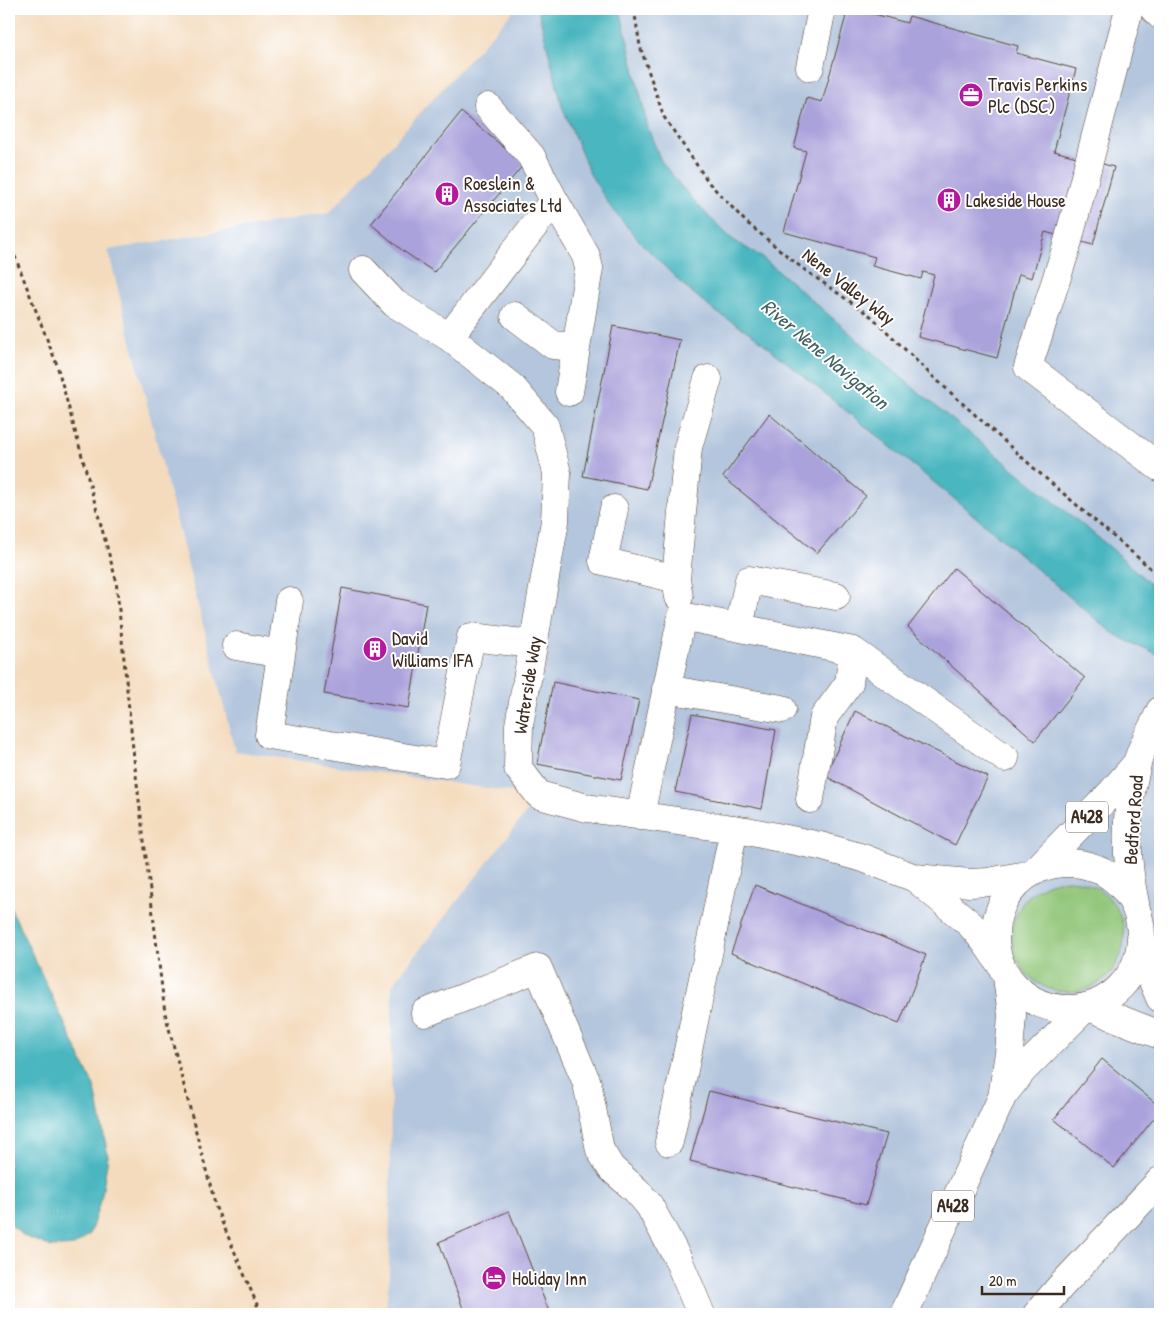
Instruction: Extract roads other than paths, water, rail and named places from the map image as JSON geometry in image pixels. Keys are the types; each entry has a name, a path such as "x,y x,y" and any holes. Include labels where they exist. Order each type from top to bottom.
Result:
{"main road":[{"path":"810,67 822,9"},
{"path":"1129,9 1066,249 1028,367 1159,467 1160,465"},
{"path":"1154,9 1160,15"},
{"path":"488,107 531,156 586,256 589,268 569,392"},
{"path":"449,337 554,200"},
{"name":"Waterside Way","path":"363,270 394,303 449,337 512,386 545,426 557,473 555,521 518,725 518,768 539,795 587,808 734,829 820,846 863,858 915,878 970,883 988,882 1032,872"},
{"path":"516,316 553,345 576,347"},
{"path":"640,816 682,616 676,579 688,447 708,378"},
{"path":"614,509 603,561 676,579"},
{"path":"739,627 749,580 836,596"},
{"path":"289,601 269,734 446,764 471,637 533,644"},
{"path":"682,616 853,651 1005,758"},
{"path":"236,646 281,654"},
{"path":"810,799 824,717 849,683 853,651"},
{"path":"666,688 782,708"},
{"name":"Bedford Road","path":"1136,906 1130,878 1127,849 1128,822 1137,763 1160,711"},
{"name":"Bedford Road","path":"1032,872 1112,792 1137,763"},
{"path":"669,1142 734,829"},
{"path":"1142,940 1137,962 1126,982 1110,997 1087,1008 1063,1010 1041,1005 1022,994 1003,970 994,938 998,914 1009,892 1032,872 1059,863 1083,864 1098,869 1123,886 1136,906 1152,979 1160,998"},
{"name":"Waterside Way","path":"915,878 970,924 984,939 1003,970"},
{"path":"425,1013 538,968 587,1083 600,1150 611,1168 636,1190 649,1205 678,1258 701,1314"},
{"name":"A428","path":"1002,1097 1009,1053 1012,1015 1003,970"},
{"path":"1087,1008 1160,1035"},
{"name":"A428","path":"904,1314 1002,1097 1023,1070 1087,1008"},
{"path":"1037,1314 1160,1181"}],"water":[{"name":"River Nene Navigation","path":"538,9 620,9 648,128 661,161 679,184 732,239 764,259 917,391 1111,548 1149,583 1160,608 1160,656 1110,631 957,501 752,334 713,310 680,282 642,244 612,209 590,174 562,106"},
{"path":"9,904 95,1089 108,1156 102,1195 90,1234 74,1246 52,1247 24,1236 9,1223"}],"place":[{"name":"Travis Perkins Plc (DSC)","path":"971,95"},
{"name":"Roeslein & Associates Ltd","path":"447,194"},
{"name":"Lakeside House","path":"949,200"},
{"name":"David Williams IFA","path":"375,649"},
{"name":"Holiday Inn","path":"494,1278"}]}
